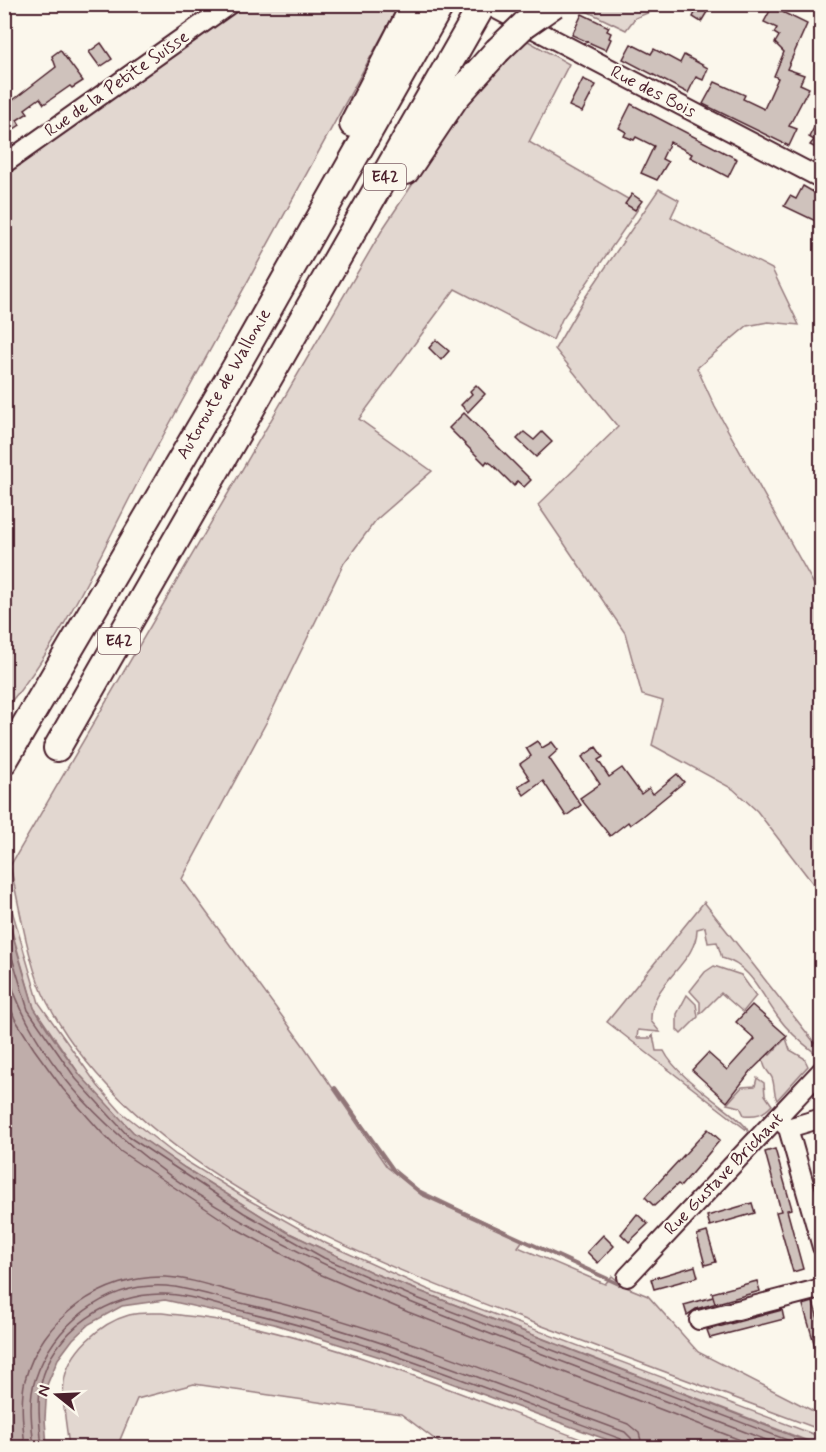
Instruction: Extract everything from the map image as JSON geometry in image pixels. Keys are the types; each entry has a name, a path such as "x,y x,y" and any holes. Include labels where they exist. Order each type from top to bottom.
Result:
{"highway":[{"name":"Autoroute de Wallonie","path":"57,748 484,4"},
{"path":"235,368 303,320 382,208 455,98 524,25 554,4"},
{"name":"Autoroute de Wallonie","path":"4,761 235,368 333,193 426,8"}],"street":[{"name":"Rue de la Petite Suisse","path":"4,164 230,4"},
{"name":"Rue des Bois","path":"484,4 822,179"},
{"name":"Rue Gustave Brichant","path":"627,1277 782,1123 822,1070"},
{"path":"822,1118 782,1123 822,1247"},
{"path":"699,1320 822,1288"}],"shaded area":[{"path":"234,5 399,5 146,467 65,623 27,682 5,709 4,164"},
{"path":"574,5 667,5 635,18 626,30"},
{"path":"528,41 569,64 529,142 640,206 562,319 553,340 455,289 359,419 432,471 376,520 344,563 267,721 182,879 303,1045 387,1167 415,1188 523,1240 518,1247 605,1284 612,1276 626,1287 648,1296 698,1352 821,1415 821,1430 420,1278 346,1246 273,1209 204,1166 141,1118 88,1064 47,1002 40,988 30,954 10,866 384,227 476,89 521,45"},
{"path":"659,189 679,200 671,217 772,269 799,325 768,322 747,326 697,368 715,407 821,597 821,894 757,811 733,789 652,745 663,701 642,695 625,633 538,505 618,427 555,349 584,299"},
{"path":"4,883 39,1003 98,1086 121,1112 176,1155 323,1242 427,1289 821,1437 821,1446 373,1273 287,1232 185,1168 133,1132 118,1117 80,1075 34,1008 5,907"},
{"path":"704,902 821,1051 815,1053 786,1027 748,974 732,962 722,958 717,942 708,943 705,927 697,929 690,953 657,996 652,1008 651,1021 660,1032 638,1030 637,1038 651,1038 653,1035 656,1051 664,1051 683,1075 735,1117 748,1131 607,1022"},
{"path":"714,966 741,975 756,996 743,1012 721,993 700,1014 700,1002 690,991 705,972"},
{"path":"687,995 696,1004 698,1017 681,1034 677,1030 677,1014"},
{"path":"786,1038 790,1050 804,1058 808,1066 777,1100 772,1078 763,1059"},
{"path":"757,1078 764,1083 765,1095 772,1105 766,1111 744,1115 740,1107 727,1104 742,1087 755,1086"},
{"path":"137,1313 162,1313 230,1322 325,1346 418,1377 602,1447 445,1447 401,1414 194,1384 137,1399 117,1447 69,1447 63,1390 72,1360 87,1340 118,1319"}],"water":[{"path":"4,907 34,1008 52,1036 80,1075 133,1132 185,1168 287,1232 373,1273 821,1447 627,1447 380,1357 274,1324 165,1300 122,1306 89,1324 73,1339 58,1359 47,1385 45,1419 47,1447 5,1447"}],"building":[{"path":"698,7 707,12 701,22 693,17"},
{"path":"772,7 807,24 787,69 804,75 800,84 809,88 789,126 797,129 789,146 703,104 715,82 745,95 743,99 764,109 778,78 774,76 784,52 775,43 779,36 774,33 777,28 764,22"},
{"path":"582,14 609,27 607,31 611,33 609,38 611,39 606,50 572,35"},
{"path":"101,43 112,59 100,67 89,52"},
{"path":"631,44 651,54 654,49 680,63 684,55 708,68 703,80 696,77 688,93 623,59"},
{"path":"60,50 83,81 72,88 70,86 44,104 40,98 25,109 28,113 17,120 20,125 11,131 4,122 4,107 56,67 52,56"},
{"path":"583,79 596,85 582,112 569,106"},
{"path":"631,104 737,159 728,177 690,157 692,154 670,142 662,159 668,162 657,180 641,173 654,146 636,137 634,140 624,136 626,132 619,128"},
{"path":"822,113 822,151 810,145 814,140 809,137"},
{"path":"803,186 822,197 822,224 784,206 790,196 796,199"},
{"path":"632,194 642,201 635,210 625,204"},
{"path":"436,340 449,351 441,360 429,348"},
{"path":"476,385 485,394 468,412 461,405 472,394 470,391"},
{"path":"464,413 531,480 524,487 517,481 514,486 492,464 487,461 485,464 449,428"},
{"path":"524,432 534,440 542,432 552,442 536,457 517,439"},
{"path":"537,741 542,748 552,742 558,750 549,758 581,805 566,816 543,781 524,795 518,786 530,779 520,764 531,756 526,748"},
{"path":"596,747 603,757 598,760 609,777 622,768 641,794 649,788 653,794 677,774 684,782 641,817 630,825 628,822 610,836 580,798 600,784 582,757"},
{"path":"752,1005 787,1036 751,1071 727,1102 692,1070 708,1053 727,1070 755,1039 736,1022"},
{"path":"708,1129 720,1140 681,1186 678,1184 654,1206 645,1197"},
{"path":"775,1149 792,1209 787,1210 803,1269 793,1272 776,1212 781,1211 765,1152"},
{"path":"752,1203 755,1213 710,1226 707,1216"},
{"path":"637,1214 648,1224 629,1242 621,1234"},
{"path":"707,1232 716,1262 705,1265 697,1235"},
{"path":"603,1235 614,1246 598,1263 587,1252"},
{"path":"695,1266 698,1277 654,1289 651,1279"},
{"path":"757,1281 760,1291 696,1309 687,1315 684,1305 713,1297 715,1303 712,1293"},
{"path":"813,1302 822,1332 822,1360 819,1360 803,1305"},
{"path":"782,1310 784,1319 710,1338 707,1330"}],"waterway":[{"path":"335,1088 394,1171 422,1194 619,1284"}]}
